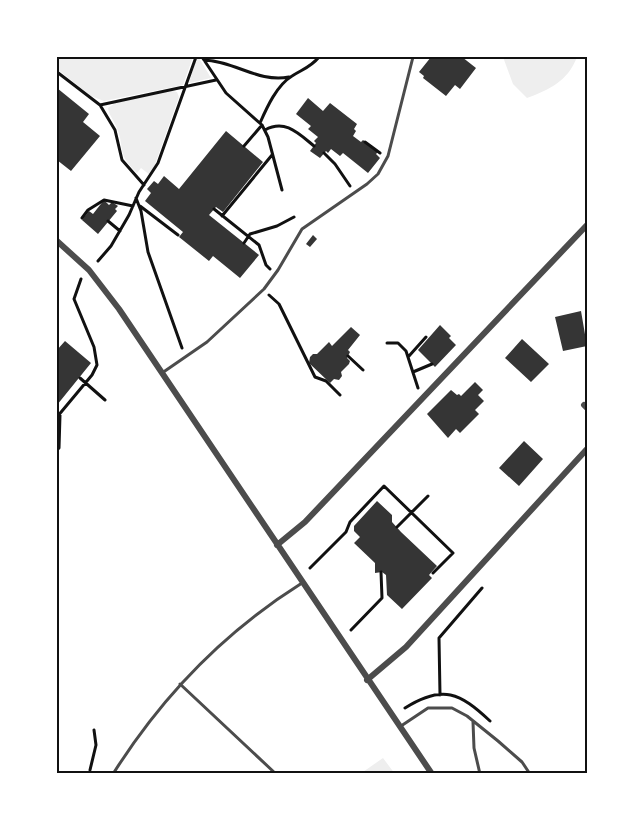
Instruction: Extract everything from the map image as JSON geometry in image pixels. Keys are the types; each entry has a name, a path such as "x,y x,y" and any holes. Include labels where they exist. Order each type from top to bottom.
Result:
{"street":[{"path":"277,545 305,522 587,225"},
{"path":"57,241 89,270 107,292 432,774"},
{"path":"367,680 406,647 587,449"}],"lane":[{"path":"162,373 207,342 246,307 275,275 302,229 373,179 387,159 413,57"},
{"path":"113,774 147,724 180,684 210,653 240,626 302,582"},
{"path":"180,684 276,774"},
{"path":"399,727 422,711 435,707 453,708 467,716 507,749 522,762 530,774"},
{"path":"473,722 474,748 480,774"}],"path":[{"path":"98,261 108,251 136,198 158,164 196,57"},
{"path":"203,59 224,62 260,77 271,79 291,76 308,68 319,57"},
{"path":"203,59 226,93 265,130 282,190"},
{"path":"57,72 100,105 115,130 122,160 147,184"},
{"path":"244,146 261,124 275,95 291,76"},
{"path":"100,105 217,80"},
{"path":"265,130 275,125 286,126 314,146"},
{"path":"365,142 387,159"},
{"path":"324,153 355,192"},
{"path":"222,216 272,154"},
{"path":"136,198 140,206 148,252 186,357"},
{"path":"82,218 88,210 104,200 133,206"},
{"path":"140,206 178,235"},
{"path":"214,209 259,245 266,265 275,275"},
{"path":"244,243 248,236 294,217"},
{"path":"108,222 120,231"},
{"path":"57,450 59,448 58,415 95,370 97,356 74,299 81,279"},
{"path":"279,304 315,377 326,381 340,395"},
{"path":"408,357 426,337"},
{"path":"387,343 398,343 406,351 422,400"},
{"path":"348,356 363,370"},
{"path":"413,372 432,364"},
{"path":"315,377 319,374"},
{"path":"80,378 105,400"},
{"path":"310,568 345,532 350,522 384,486 453,553 433,573"},
{"path":"397,527 428,496"},
{"path":"351,630 382,598 381,572"},
{"path":"440,695 439,638 482,588"},
{"path":"90,770 96,745 94,730"}],"shaded area":[{"path":"57,57 193,57 183,85 104,101 91,96 57,69"},
{"path":"503,57 577,57 557,84 527,98 513,84"},
{"path":"199,58 211,78 189,83 196,60"},
{"path":"172,91 177,92 179,97 154,167 150,175 141,168 137,173 123,155 119,133 108,108 115,103"},
{"path":"383,758 395,774 360,774"}],"building":[{"path":"431,57 462,57 476,68 460,89 455,85 446,96 423,78 424,76 419,72"},
{"path":"57,88 89,114 83,122 100,136 71,171 57,160"},
{"path":"308,98 323,111 330,103 357,124 353,136 361,142 363,140 378,152 376,154 380,158 368,173 343,153 340,156 331,149 320,158 310,151 318,137 308,129 311,126 296,114"},
{"path":"226,131 263,162 223,212 216,207 209,215 259,255 240,278 213,256 209,261 179,237 183,232 145,201 151,193 147,189 154,181 158,184 164,176 179,189"},
{"path":"104,200 109,205 112,202 118,206 115,209 117,211 98,234 82,220 89,211 93,214"},
{"path":"313,235 317,239 310,247 306,244"},
{"path":"581,311 587,346 563,351 555,317"},
{"path":"440,325 456,345 435,367 418,350"},
{"path":"351,327 360,335 348,350 350,352 347,358 350,361 341,372 342,376 339,380 334,379 330,383 309,363 310,357 317,354 329,342 332,346"},
{"path":"522,339 549,364 531,382 505,358"},
{"path":"65,341 91,363 57,405 57,350"},
{"path":"475,382 483,390 478,395 484,401 475,410 479,414 460,433 456,429 448,438 427,414 451,390 461,396"},
{"path":"524,441 543,459 519,486 499,468"},
{"path":"377,501 392,515 392,522 401,532 437,566 429,575 432,578 402,609 387,595 386,575 382,572 375,573 375,563 354,543 360,537 354,531 354,526"}]}
